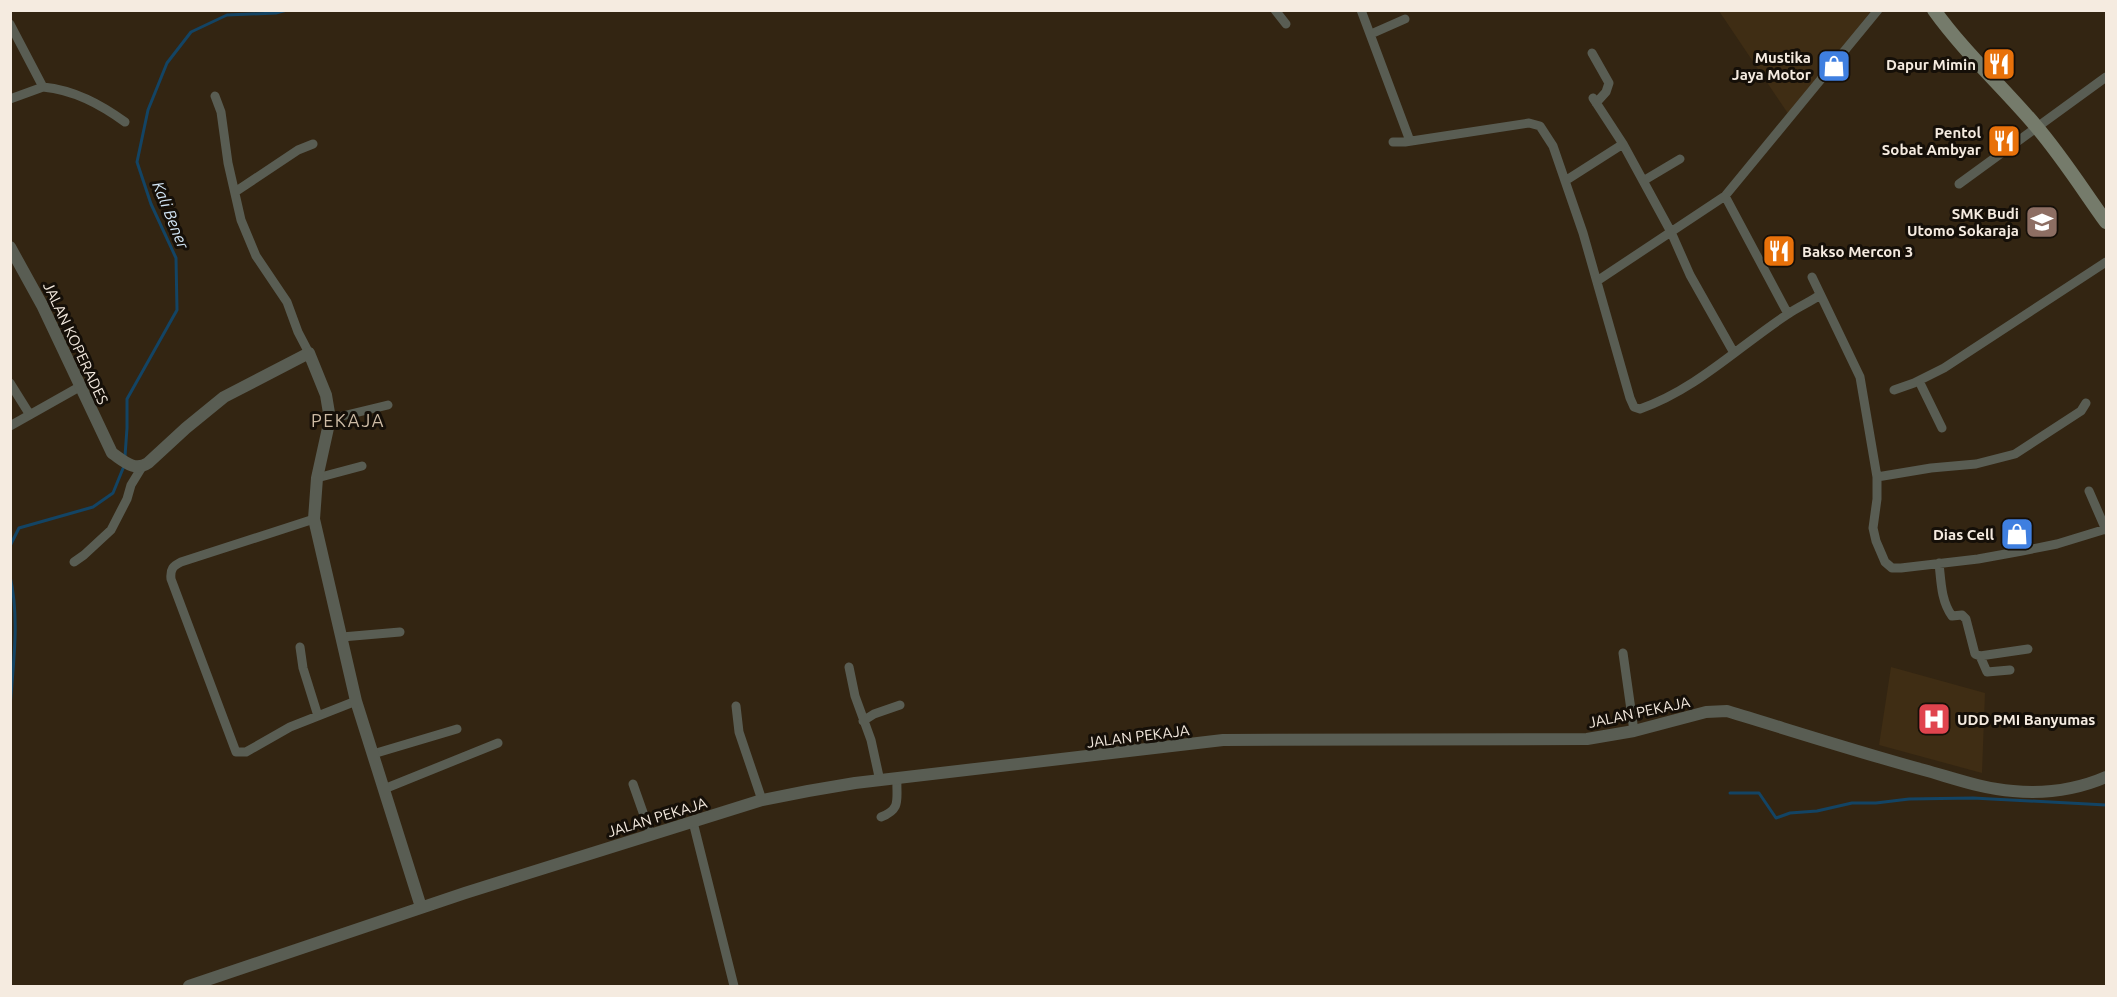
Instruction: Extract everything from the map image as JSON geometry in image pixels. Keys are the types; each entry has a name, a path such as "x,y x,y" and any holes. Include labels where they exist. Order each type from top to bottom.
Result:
{"main road":[{"path":"1934,10 1965,48 2038,128 2106,222"}],"street":[{"path":"1275,10 1286,24"},
{"path":"1361,10 1410,141"},
{"path":"1597,281 1725,196 1878,10"},
{"path":"1371,34 1405,19"},
{"path":"10,24 43,87"},
{"path":"1592,53 1609,83 1606,92 1594,101 1623,144 1671,232 1690,275 1734,353"},
{"path":"1959,184 2106,77"},
{"path":"10,99 43,87 64,90 87,99 125,122"},
{"path":"215,96 221,112 225,152 239,213 256,256 287,302 326,395 330,419 317,478 314,519 356,701 421,907"},
{"path":"1393,142 1529,123 1536,124 1553,146 1583,233 1630,398 1634,406 1640,409 1669,397 1714,369 1788,314 1820,295"},
{"path":"235,192 298,150 313,144"},
{"path":"1564,181 1623,144"},
{"path":"1643,181 1680,159"},
{"path":"1725,196 1788,314"},
{"name":"JALAN KOPERADES","path":"10,247 42,305 112,453 140,467"},
{"path":"1894,390 1919,381 1944,368 2106,262"},
{"path":"1812,277 1860,377 1877,477 1873,528 1885,562 1892,568 1978,559 2057,544 2106,530 2090,490"},
{"path":"74,562 111,530 140,467 225,397 309,353"},
{"path":"1919,381 1942,428"},
{"path":"10,383 30,415"},
{"path":"10,426 81,386"},
{"path":"1877,477 1931,468 1976,464 2015,454 2081,411 2086,403"},
{"path":"330,419 388,405"},
{"path":"317,478 362,466"},
{"path":"314,519 181,562 171,570 171,579 236,752 246,752 317,713 356,701"},
{"path":"1939,563 1942,590 1949,612 1952,616 1965,617 1973,651 1980,656 1987,672 2010,670"},
{"path":"342,637 400,632"},
{"path":"300,647 303,668 317,713"},
{"path":"1980,656 2028,649"},
{"path":"1623,653 1634,731"},
{"path":"849,668 863,721 871,740 880,781"},
{"path":"736,705 739,732 762,800"},
{"path":"863,721 874,714 900,705"},
{"name":"JALAN PEKAJA","path":"189,987 421,907 762,800 855,783 1223,740 1587,739 1634,731 1706,712 1727,711 1994,789 2052,792 2071,789 2106,777"},
{"path":"373,753 457,729"},
{"path":"384,789 498,743"},
{"path":"881,817 892,813 896,808 897,779"},
{"path":"633,784 651,835"},
{"path":"693,822 734,987"}],"shaded area":[{"path":"1719,11 1871,11 1789,115"},
{"name":"UDD PMI Banyumas","path":"1891,667 1985,693 1982,773 1879,745"}],"waterway":[{"name":"Kali Bener","path":"125,456 127,399 177,310 176,258 151,204 137,162 148,110 167,63 191,32 227,15 276,13 287,10"},
{"name":"Kali Bener","path":"10,546 19,528 93,507 113,493 124,466"},
{"name":"Kali Bener","path":"10,576 15,609 10,708"},
{"path":"1730,793 1759,793 1776,818 1790,813 1817,811 1852,803 1909,799 1973,798 2106,805"}],"place":[{"name":"Dapur Mimin","path":"1999,64"},
{"name":"Mustika Jaya Motor","path":"1834,66"},
{"name":"Pentol Sobat Ambyar","path":"2004,141"},
{"name":"SMK Budi Utomo Sokaraja","path":"2042,222"},
{"name":"Bakso Mercon 3","path":"1779,251"},
{"name":"Dias Cell","path":"2017,534"},
{"name":"UDD PMI Banyumas","path":"1934,719"}],"district":[{"name":"PEKAJA","path":"348,420"}]}
